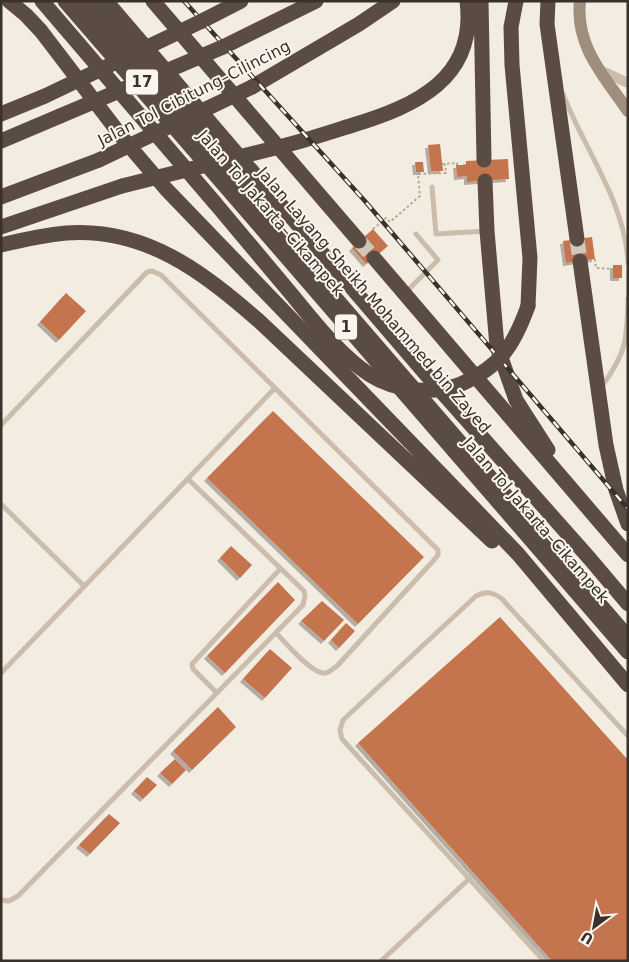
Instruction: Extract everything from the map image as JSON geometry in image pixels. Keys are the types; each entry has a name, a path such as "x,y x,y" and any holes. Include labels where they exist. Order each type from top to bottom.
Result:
{"highway":[{"path":"10,1 40,31 125,141 166,189 518,554 602,656"},
{"path":"42,1 315,323 370,375 399,387 428,390 455,386 478,377 500,359 519,332 528,306 530,258 512,65 512,27 516,1"},
{"name":"Jalan Tol Jakarta–Cikampek","path":"65,1 628,652"},
{"name":"Jalan Layang Sheikh Mohammed bin Zayed","path":"79,1 628,637"},
{"name":"Jalan Layang Sheikh Mohammed bin Zayed","path":"94,1 628,622"},
{"name":"Jalan Tol Jakarta–Cikampek","path":"106,1 419,365 628,604"},
{"path":"153,1 359,241"},
{"path":"202,21 234,1"},
{"path":"1,114 45,96 241,1"},
{"name":"17","path":"1,141 223,47 316,1"},
{"name":"Jalan Tol Cibitung–Cilincing","path":"1,197 99,160 252,87 359,24 393,1"},
{"path":"1,227 122,186 288,145 390,113 422,97 448,74 465,43 468,21 467,1"},
{"path":"482,1 484,160"},
{"path":"548,1 547,24 577,240"},
{"path":"485,180 487,231 497,346 516,400 580,500"},
{"path":"1,245 66,233 101,235 144,243 170,254 196,270 220,287 259,321 500,550 628,685"},
{"path":"374,258 628,555"},
{"path":"588,260 599,390 606,445 616,490 628,524"}],"street":[{"path":"580,1 581,32 586,48 628,112"},
{"path":"600,70 628,83"}],"lane":[{"path":"553,63 569,109 615,204 626,242 628,263"},
{"path":"432,187 436,234 487,231"},
{"path":"404,294 438,260 416,234"},
{"path":"1,425 147,272 152,271 161,275 438,550 438,554 337,666 326,673 318,672 310,667 276,633"},
{"path":"599,390 616,367 624,349 628,298"},
{"path":"1,673 274,388"},
{"path":"1,900 9,901 18,896 303,605 304,591 188,479"},
{"path":"1,504 84,586"},
{"path":"216,692 193,669 192,664 280,568"},
{"path":"544,961 342,739 340,730 343,720 476,596 483,593 493,593 501,598 628,736"},
{"path":"381,961 470,878"}],"path":[{"path":"373,229 386,218 390,222 420,196 418,174 446,172 444,164 457,163 458,165"},
{"path":"588,260 596,268 613,268"}],"building":[{"path":"440,144 443,171 431,171 428,145"},
{"path":"508,159 509,179 467,182 467,176 457,177 456,165 466,165 466,161"},
{"path":"415,162 423,162 424,172 416,172"},
{"path":"373,229 388,246 366,264 352,248"},
{"path":"592,237 595,259 566,263 563,241"},
{"path":"613,265 622,265 622,278 613,278"},
{"path":"66,293 86,311 59,340 40,322"},
{"path":"273,411 424,557 358,624 207,478"},
{"path":"231,546 252,565 240,578 220,558"},
{"path":"278,582 295,600 225,673 207,656"},
{"path":"322,601 344,620 324,641 301,621"},
{"path":"500,617 628,760 628,961 552,961 358,743"},
{"path":"346,623 355,631 339,648 331,640"},
{"path":"270,649 292,668 265,698 243,679"},
{"path":"218,707 236,727 192,770 173,751"},
{"path":"175,759 186,770 172,784 160,773"},
{"path":"147,777 157,785 143,799 134,791"},
{"path":"109,814 120,823 90,854 79,845"}],"tunnel":[{"path":"577,239 580,261"},
{"path":"359,241 374,258"}],"railway":[{"path":"184,1 364,200 628,509"}]}
